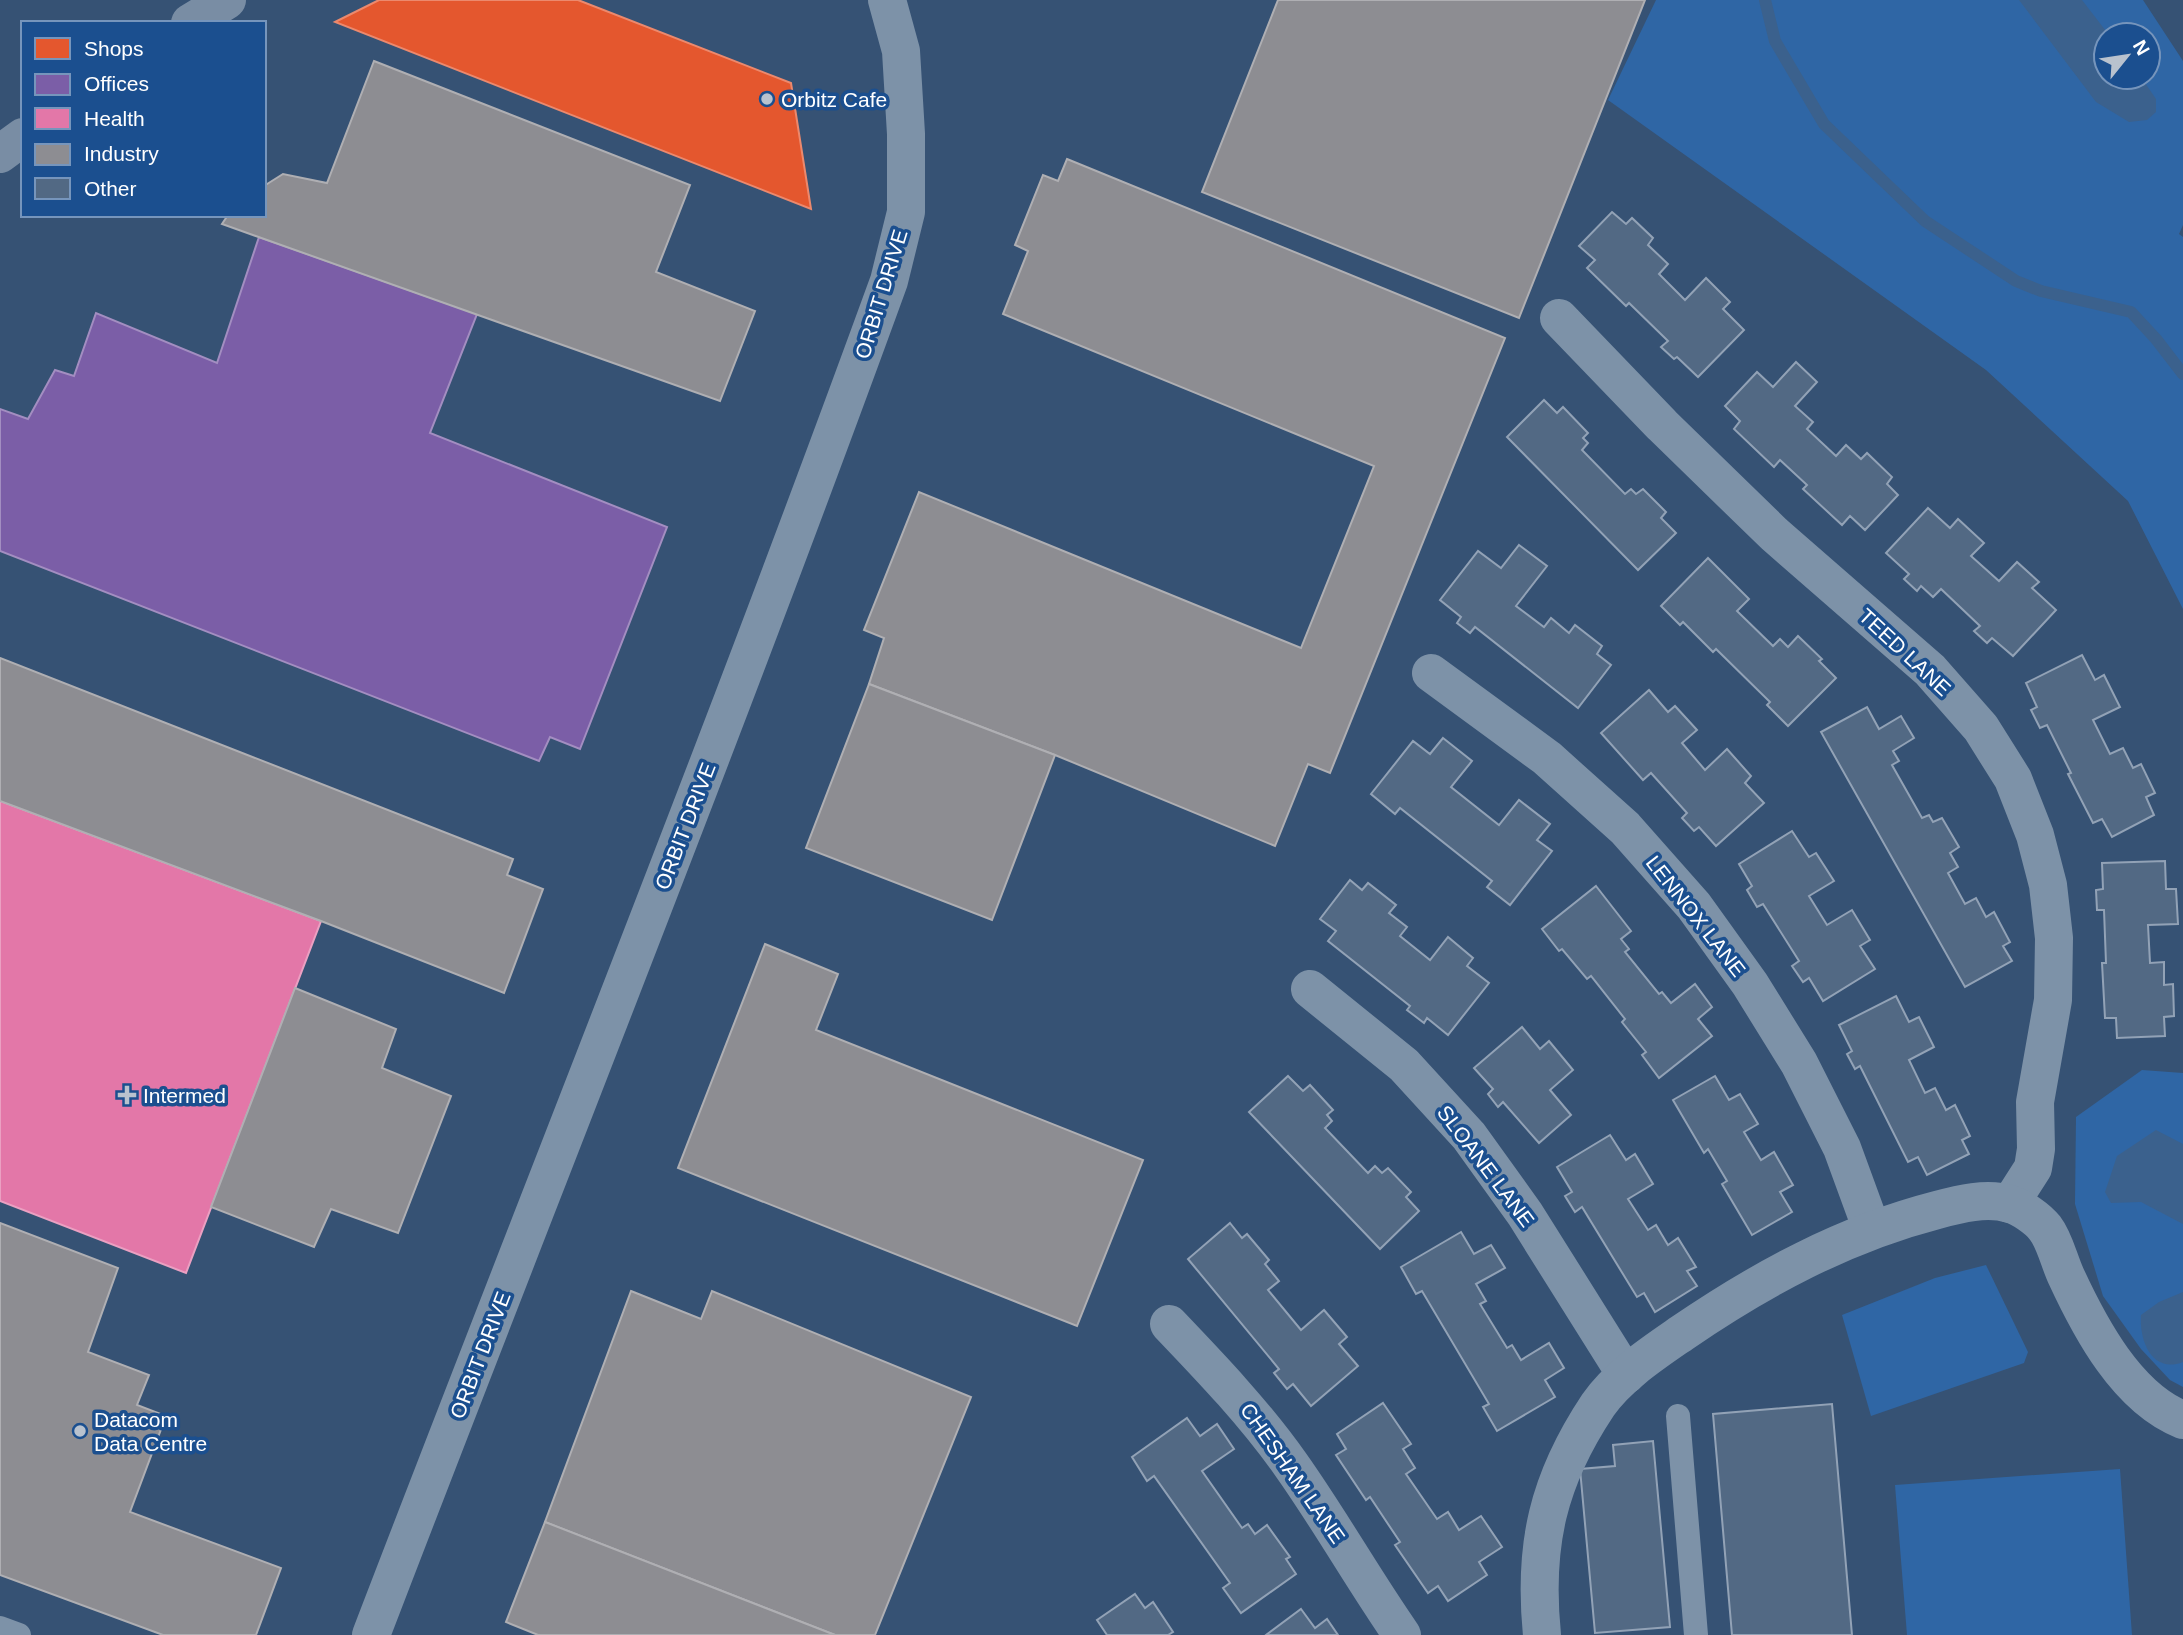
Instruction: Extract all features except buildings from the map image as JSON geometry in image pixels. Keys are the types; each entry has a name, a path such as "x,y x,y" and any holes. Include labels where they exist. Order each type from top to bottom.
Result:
{"main road":[{"path":"193,21 226,0"},
{"path":"0,154 21,138"}],"street":[{"name":"ORBIT DRIVE","path":"371,1635 672,861 889,281 906,212 906,134 901,51 887,0"},
{"name":"TEED LANE","path":"1559,318 1662,425 1774,534 1930,670 1981,728 2013,779 2035,835 2048,885 2054,938 2053,1000 2035,1102 2036,1149 2033,1168 2010,1203"},
{"name":"LENNOX LANE","path":"1432,673 1547,758 1625,828 1694,906 1750,984 1799,1063 1842,1148 1872,1230"},
{"name":"SLOANE LANE","path":"1310,989 1404,1065 1469,1136 1525,1214 1626,1375"},
{"path":"1542,1635 1539,1574 1543,1527 1556,1483 1600,1403 1626,1375 1725,1304 1826,1248 1872,1230 1961,1204 2010,1203 2028,1213 2044,1227 2101,1344 2140,1391 2168,1414 2183,1420"},
{"name":"CHESHAM LANE","path":"1170,1324 1243,1401 1290,1463 1402,1635"}],"lane":[{"path":"1678,1416 1696,1635"},
{"path":"0,1628 19,1635"}],"shaded area":[{"path":"1656,0 2143,0 2157,21 2092,21 2092,91 2162,91 2162,29 2183,61 2183,225 2179,234 2183,237 2183,609 2128,501 1986,370 1608,100"},
{"path":"2019,0 2082,0 2098,21 2092,21 2092,91 2151,91 2156,99 2156,112 2147,120 2129,122 2096,102"},
{"path":"2142,1070 2183,1073 2183,1387 2170,1380 2141,1349 2103,1296 2075,1204 2076,1117"},
{"path":"2156,1130 2183,1144 2183,1224 2141,1202 2111,1203 2105,1192 2117,1156"},
{"path":"1986,1265 2028,1352 2024,1363 1871,1416 1842,1315 1935,1278"},
{"path":"2183,1292 2183,1362 2163,1363 2150,1353 2145,1344 2141,1315 2159,1302"},
{"path":"2120,1469 2132,1635 1907,1635 1895,1485"}],"waterway":[{"path":"1765,0 1775,41 1824,124 1925,221 2016,281 2041,291 2131,312 2183,374"}],"place":[{"name":"Orbitz Cafe","path":"767,99"},
{"name":"Intermed","path":"127,1095"},
{"name":"Datacom Data Centre","path":"80,1431"}]}
